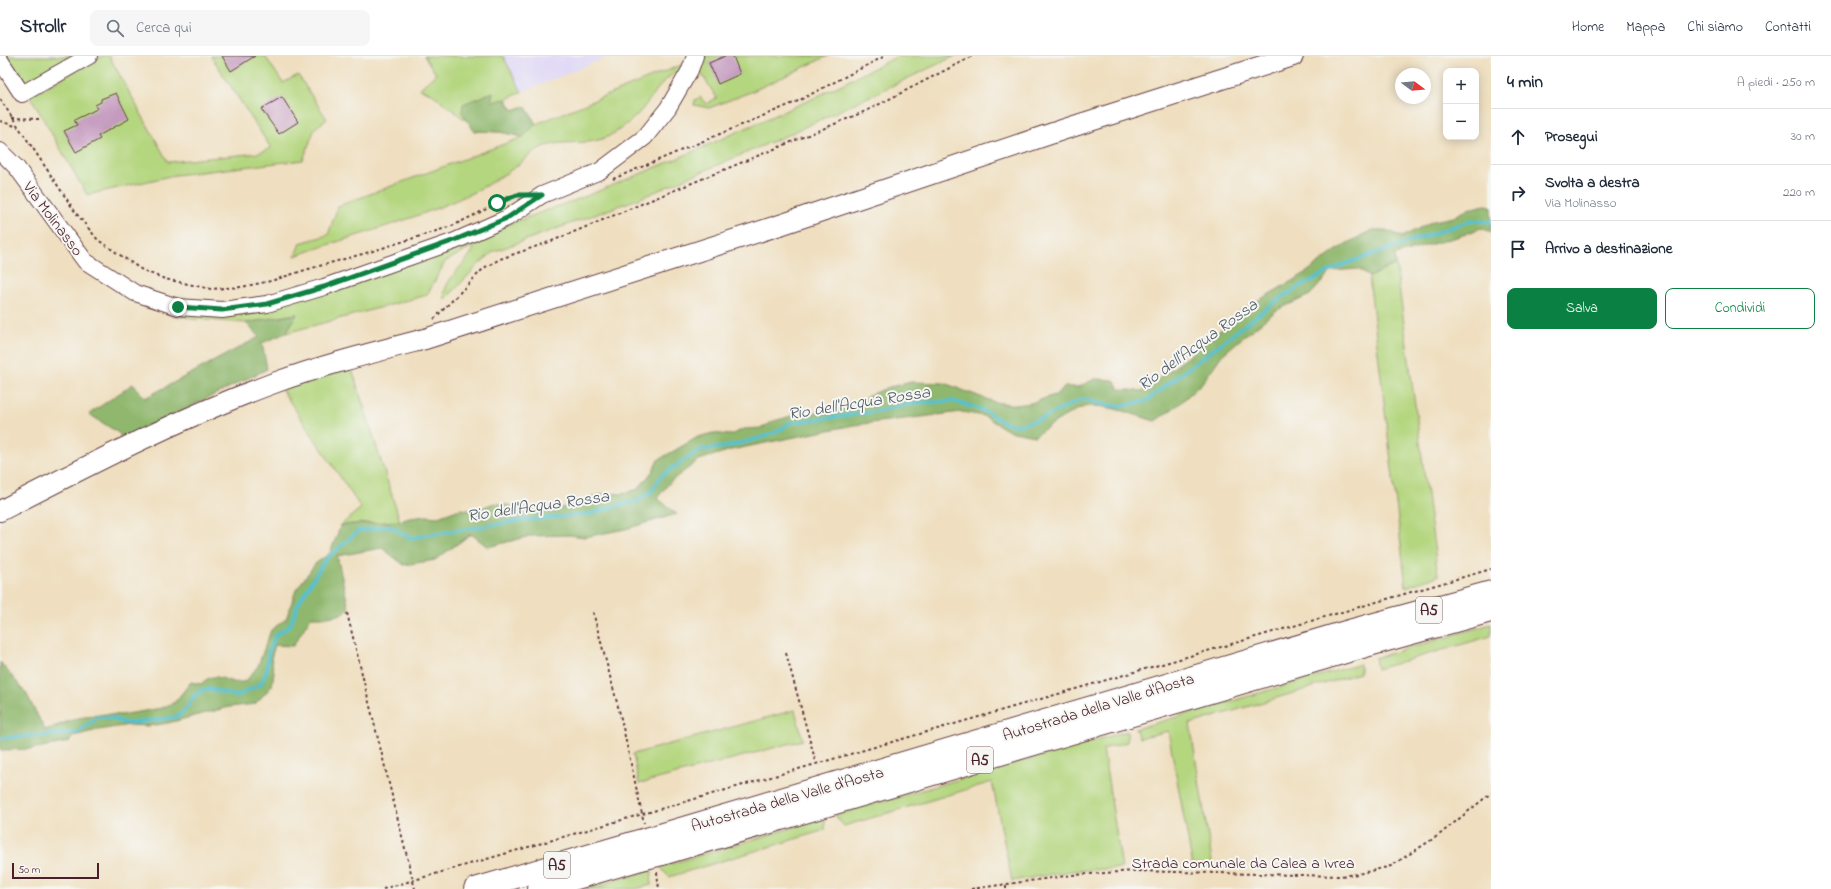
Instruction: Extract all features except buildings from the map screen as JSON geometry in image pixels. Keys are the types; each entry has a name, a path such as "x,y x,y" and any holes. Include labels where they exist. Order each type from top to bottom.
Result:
{"highway":[{"name":"Autostrada della Valle d'Aosta","path":"475,889 640,850 660,854 828,796 1360,638 1491,592"},
{"name":"Autostrada della Valle d'Aosta","path":"1360,638 1491,611"},
{"name":"Autostrada della Valle d'Aosta","path":"539,889 640,850"}],"main road":[{"path":"0,511 175,423 274,383 367,354 425,339 783,224 1062,130 1293,56"}],"street":[{"path":"0,60 22,94 89,56"},
{"name":"Via Molinasso","path":"0,151 16,168 85,261 135,293 178,307 222,310 274,302 324,287 448,243 507,218 542,195 600,171 645,137 668,108 690,70 695,56"}],"path":[{"path":"608,181 796,102 885,56"},
{"path":"425,339 424,329 484,268 500,259 552,241 866,111 973,56"},
{"path":"0,99 76,213 98,240 142,270 165,278 211,289 241,287 271,281 373,251 452,226 517,195"},
{"path":"12,118 39,119"},
{"path":"0,120 19,128"},
{"path":"384,889 1491,569"},
{"path":"593,612 620,714 642,814"},
{"path":"347,613 415,889"},
{"path":"786,653 816,763"},
{"name":"Strada comunale da Calea a Ivrea","path":"971,889 1073,875 1135,871 1340,876 1358,874 1391,866 1439,835 1491,793"},
{"path":"659,889 660,854"}],"shaded area":[{"path":"503,56 610,56 522,92"}],"green space":[{"path":"1,56 74,56 21,88"},
{"path":"102,56 109,56 168,162 259,153 271,148 211,56 265,56 283,83 298,75 327,119 315,128 303,160 175,175 87,195 30,96"},
{"path":"424,56 503,56 522,92 506,99 513,110 525,106 536,124 686,63 686,68 670,76 635,117 621,129 605,138 590,142 558,143 543,147 496,180 451,203 295,256 300,243 328,235 338,206 523,137 500,132 474,131 472,125 431,93 419,89 436,74"},
{"path":"699,56 828,56 753,91 709,108 694,105 695,100 700,97 706,104 717,98 695,64"},
{"path":"898,56 955,56 792,133 643,197 493,252 478,265 445,300 445,293 450,279 471,254 474,248 471,247 445,262 427,295 286,333 296,314 246,323 192,319 163,309 213,317 512,223 584,197 676,159 814,98"},
{"path":"493,92 491,102 505,99 513,110 525,106 536,124 523,137 500,132 474,131 462,112 463,104"},
{"path":"1486,205 1491,206 1491,232 1481,228 1463,235 1395,255 1396,264 1369,277 1358,269 1332,271 1310,295 1277,310 1222,355 1202,383 1178,405 1155,421 1106,407 1089,406 1069,414 1035,436 1009,431 984,416 962,412 854,425 731,450 699,460 671,481 657,498 677,514 625,529 585,537 570,535 530,536 488,547 471,534 435,560 404,565 382,548 337,556 349,609 341,614 327,617 311,617 293,646 275,645 271,658 274,672 272,686 255,704 229,707 168,723 148,726 129,725 98,730 73,736 69,742 31,749 0,750 0,662 26,693 45,730 78,718 106,714 121,715 162,708 175,702 191,682 201,684 205,680 213,677 235,682 246,681 258,666 271,630 286,619 296,590 315,564 330,553 341,525 400,521 426,516 438,517 460,509 475,511 494,503 534,509 558,509 577,504 590,497 607,493 623,494 638,489 652,472 658,460 698,437 713,433 730,435 744,429 762,428 774,421 791,416 805,415 834,408 853,407 868,396 889,387 911,382 944,383 994,402 1016,405 1031,403 1055,395 1065,387 1078,387 1095,379 1114,380 1119,389 1142,391 1188,357 1198,347 1216,334 1240,311 1304,274 1344,245 1372,230 1386,230 1402,237 1433,221 1454,217 1467,209"},
{"path":"1396,264 1438,576 1406,587 1369,277"},
{"path":"297,314 286,333 262,343 267,369 120,441 120,434 89,414 133,384 145,398 259,337 246,323"},
{"path":"351,366 400,521 341,525 361,508 280,387"},
{"path":"1491,624 1491,636 1377,669 1375,658"},
{"path":"1360,664 1360,673 1190,724 1213,867 1193,867 1168,731 1140,738 1135,729"},
{"path":"795,710 803,740 639,784 633,754"},
{"path":"1127,731 1127,742 1103,749 1122,868 1071,871 1012,881 992,782 844,826 835,815"},
{"path":"825,818 825,830 669,877 660,867"},
{"path":"652,870 651,885 636,889 585,889"}],"waterway":[{"name":"Rio dell'Acqua Rossa","path":"0,738 77,733 98,717 111,718 125,723 170,718 178,716 185,710 195,695 202,690 210,689 237,696 261,684 267,670 268,654 275,636 290,625 299,602 325,560 358,531 390,526 410,538 517,521 589,514 623,504 636,502 651,492 662,475 700,450 725,447 760,438 780,430 789,423 867,413 916,403 952,401 981,409 1005,423 1019,425 1041,419 1082,399 1113,406 1146,401 1276,301 1297,288 1342,265 1472,220 1491,222"}],"route":[{"path":"178,307 222,310 267,304 324,287 455,240 507,218 542,195 517,195 497,203"}]}
